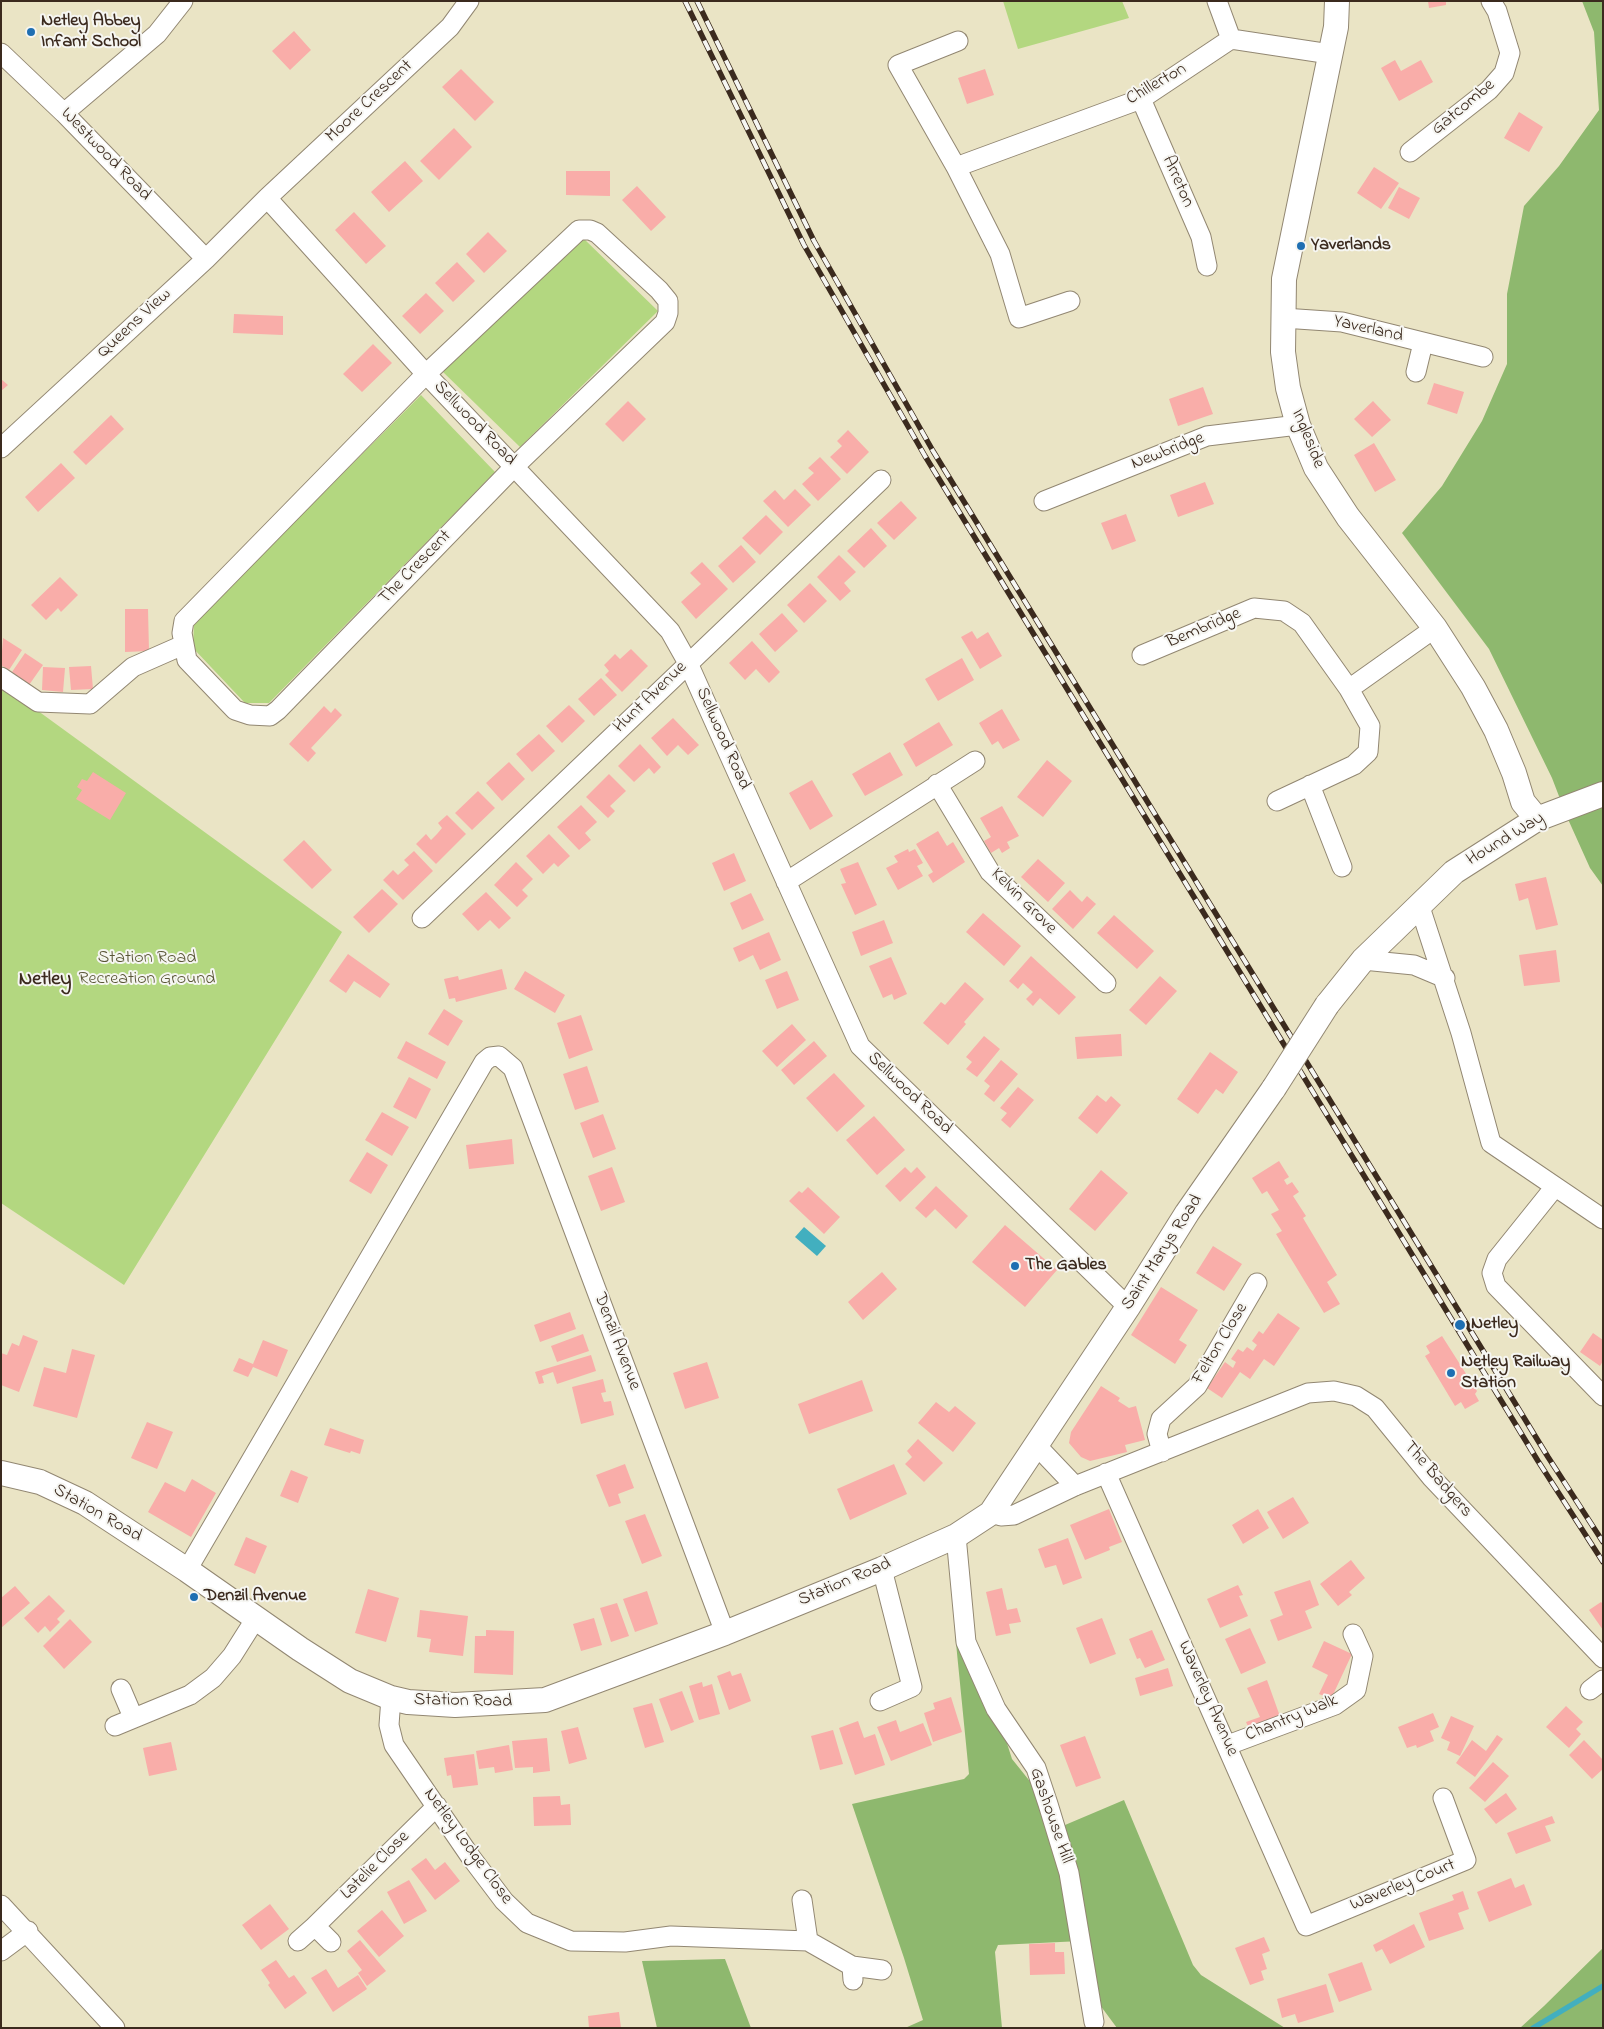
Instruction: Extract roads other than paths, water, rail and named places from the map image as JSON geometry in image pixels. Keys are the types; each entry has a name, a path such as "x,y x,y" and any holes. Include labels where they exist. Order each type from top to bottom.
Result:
{"street":[{"path":"64,113 157,34 183,1"},
{"name":"Moore Crescent","path":"267,198 450,27 468,1"},
{"path":"1217,1 1231,38 1330,54"},
{"name":"Ingleside","path":"1337,1 1336,27 1293,227 1284,279 1283,352 1288,388 1298,424 1316,468 1348,517 1435,628 1473,687 1496,730 1514,773 1523,802 1537,819"},
{"name":"Gatcombe","path":"1410,152 1489,90 1504,73 1510,53 1497,11 1491,1"},
{"name":"Chillerton","path":"956,167 1141,99 1231,38"},
{"path":"958,41 898,65 956,167 1000,254 1018,318 1070,301"},
{"name":"Westwood Road","path":"1,52 64,113 206,259"},
{"name":"Arreton","path":"1141,99 1201,237 1207,266"},
{"name":"Queens View","path":"1,448 206,259 267,198"},
{"name":"Sellwood Road","path":"267,198 426,374 670,631 688,663 860,1046 1128,1307"},
{"name":"The Crescent","path":"579,230 590,230 597,234 668,301 668,313 665,322 514,467 285,703 270,716 250,715 235,710 187,660 183,645 184,621 426,374 579,230"},
{"name":"Yaverland","path":"1283,318 1342,322 1482,357"},
{"name":"Yaverland","path":"1416,372 1423,343"},
{"name":"Newbridge","path":"1044,501 1207,436 1298,424"},
{"name":"Hunt Avenue","path":"422,918 881,480"},
{"name":"Bembridge","path":"1142,655 1254,608 1284,611 1302,623 1349,689 1370,726 1368,752 1354,765 1277,801"},
{"path":"1349,689 1435,628"},
{"path":"1,678 38,702 90,704 132,667 183,645"},
{"path":"786,882 937,784 976,761"},
{"name":"Kelvin Grove","path":"937,784 990,872 1106,983"},
{"path":"1310,785 1342,867"},
{"name":"Hound Way","path":"1419,904 1454,872 1537,819 1603,794"},
{"path":"1419,904 1444,978 1492,1143 1554,1188 1603,1219"},
{"name":"Saint Marys Road","path":"956,1536 991,1513 1128,1307 1187,1213 1274,1088 1327,1006 1363,960 1419,904"},
{"path":"1363,960 1414,965 1444,978"},
{"name":"Denzil Avenue","path":"187,1570 484,1062 498,1049 513,1068 725,1633"},
{"path":"1554,1188 1497,1259 1492,1273 1496,1286 1603,1396"},
{"name":"Felton Close","path":"1162,1452 1157,1434 1161,1419 1197,1386 1257,1283"},
{"name":"The Badgers","path":"1162,1452 1308,1394 1334,1391 1356,1396 1375,1408 1432,1478 1603,1658"},
{"path":"1037,1446 1075,1486"},
{"path":"991,1513 1001,1516 1014,1516 1075,1486 1162,1452"},
{"name":"Station Road","path":"1,1473 40,1482 85,1503 350,1681 391,1698 408,1702 455,1705 545,1700 725,1633 882,1569 956,1536"},
{"name":"Waverley Avenue","path":"1106,1473 1228,1745 1306,1926"},
{"name":"Gashouse Hill","path":"956,1536 966,1642 996,1709 1036,1768 1069,1873 1094,2022"},
{"path":"880,1701 912,1687 882,1569"},
{"path":"115,1726 190,1695 213,1678 232,1656 256,1618"},
{"name":"Chantry Walk","path":"1228,1745 1335,1705 1356,1690 1363,1656 1353,1634"},
{"path":"121,1689 133,1718"},
{"name":"Netley Lodge Close","path":"391,1698 389,1725 394,1745 504,1901 527,1923 571,1941 625,1942 671,1936 808,1942 853,1973 882,1970"},
{"name":"Waverley Court","path":"1306,1926 1466,1860 1443,1798"},
{"name":"Latelie Close","path":"298,1942 437,1806"},
{"path":"802,1900 808,1942"},
{"path":"1,1905 28,1931 115,2028"},
{"path":"315,1926 331,1942"},
{"path":"1,1951 28,1931"}],"water":[{"path":"804,1227 826,1246 817,1256 795,1237"}],"waterway":[{"path":"1533,2028 1603,1986"}],"railway":[{"path":"685,1 804,245 925,456 1538,1461 1603,1562"},
{"path":"697,1 814,241 933,451 1548,1457 1603,1542"}],"place":[{"name":"Netley Abbey Infant School","path":"31,32"},
{"name":"Yaverlands","path":"1301,246"},
{"name":"The Gables","path":"1015,1266"},
{"name":"Netley","path":"1460,1325"},
{"name":"Netley Railway Station","path":"1451,1373"},
{"name":"Denzil Avenue","path":"194,1597"}],"district":[{"name":"Netley","path":"45,981"}],"park label":[{"name":"Station Road Recreation Ground","path":"147,970"}]}
